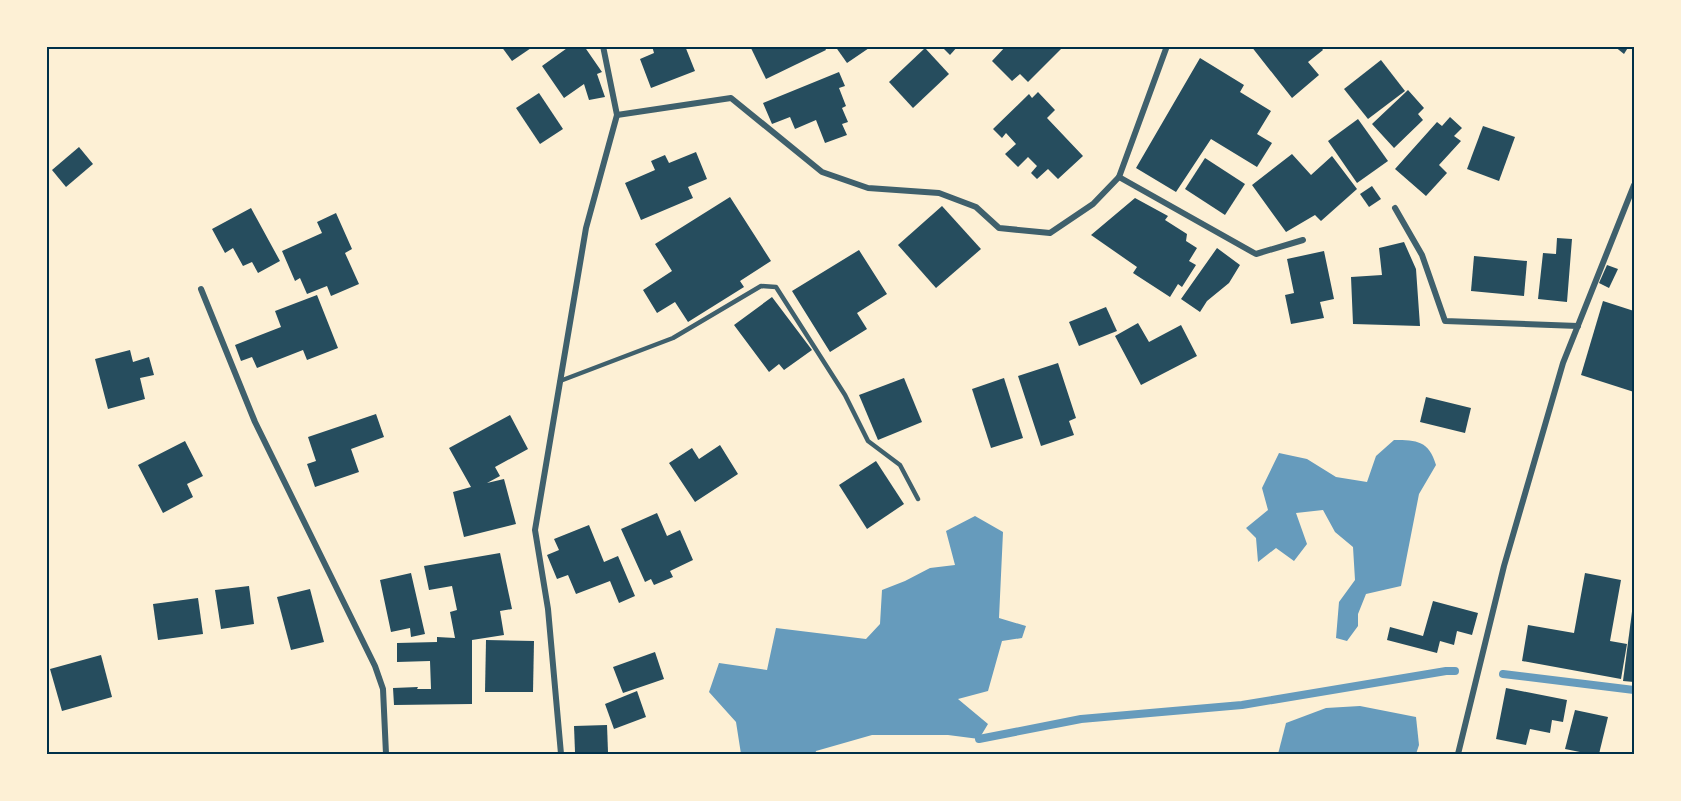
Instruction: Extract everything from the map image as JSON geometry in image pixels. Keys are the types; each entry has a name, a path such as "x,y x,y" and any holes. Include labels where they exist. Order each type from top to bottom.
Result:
{"street":[{"path":"561,754 548,609 535,531 586,228 617,115 603,46"},
{"path":"617,115 731,98 822,172 868,188 939,193 976,207 999,228 1050,233 1093,204 1119,177 1167,46"},
{"path":"1119,177 1256,254 1303,240"},
{"path":"1458,754 1504,566 1563,363 1635,185"},
{"path":"1395,208 1422,255 1445,321 1578,326"},
{"path":"201,289 255,423 375,666 383,689 387,754"}],"lane":[{"path":"560,381 673,338 761,286 776,287 845,395 868,441 900,465 918,499"}],"water":[{"path":"1394,440 1421,443 1430,451 1436,465 1419,494 1401,586 1366,594 1358,614 1358,626 1347,641 1336,638 1339,602 1355,580 1353,547 1335,532 1323,510 1296,513 1307,544 1294,561 1276,548 1258,562 1256,538 1246,528 1268,510 1262,488 1279,453 1307,459 1336,477 1367,482 1376,456"},
{"path":"975,516 1003,532 999,618 1026,626 1022,638 1002,641 988,691 958,699 988,724 979,739 948,735 872,735 816,751 815,754 741,754 736,722 709,692 719,663 767,670 776,628 866,639 880,624 882,590 930,568 955,565 946,531"},
{"path":"1360,706 1416,717 1419,745 1416,754 1278,754 1286,723 1326,708"}],"building":[{"path":"501,46 534,46 512,61"},
{"path":"570,46 584,46 602,72 597,74 605,97 589,100 584,84 564,98 542,66"},
{"path":"652,46 685,46 695,71 651,88 640,59 654,53"},
{"path":"750,46 824,46 826,50 766,79"},
{"path":"835,46 872,46 847,63"},
{"path":"941,46 958,46 950,55"},
{"path":"1006,46 1064,46 1028,82 1020,74 1012,81 992,61"},
{"path":"1251,46 1320,46 1323,50 1308,62 1319,75 1292,98"},
{"path":"1614,46 1629,46 1624,54"},
{"path":"925,48 949,74 913,108 889,82"},
{"path":"1200,58 1244,85 1240,92 1271,111 1257,134 1272,143 1257,167 1211,139 1176,192 1136,168"},
{"path":"1381,60 1405,91 1368,119 1344,89"},
{"path":"839,72 845,86 839,88 846,106 842,108 848,122 842,124 847,135 825,143 816,120 795,129 790,117 772,124 763,103"},
{"path":"1408,90 1424,108 1418,114 1423,120 1394,148 1372,124"},
{"path":"1038,92 1055,110 1047,118 1083,156 1058,179 1048,169 1037,179 1031,173 1037,166 1028,157 1018,167 1005,154 1016,144 1006,133 1002,138 993,129 1029,94 1032,98"},
{"path":"539,93 563,129 540,144 516,108"},
{"path":"1450,117 1462,128 1454,136 1461,141 1439,165 1447,173 1426,196 1395,169 1437,122 1442,126"},
{"path":"1358,119 1388,161 1357,183 1328,141"},
{"path":"1483,126 1515,137 1499,181 1467,169"},
{"path":"79,147 93,164 66,187 52,170"},
{"path":"696,152 707,179 688,187 693,198 641,220 625,183 655,170 651,161 665,155 669,163"},
{"path":"1292,154 1311,175 1332,156 1357,189 1321,221 1315,215 1286,232 1252,185"},
{"path":"1205,158 1245,184 1225,215 1185,189"},
{"path":"1372,186 1381,199 1369,207 1360,194"},
{"path":"730,197 771,261 740,281 744,287 688,322 675,302 657,313 643,290 672,271 655,244"},
{"path":"1135,198 1168,216 1165,220 1187,234 1186,241 1197,248 1189,261 1196,265 1182,287 1178,284 1170,297 1133,273 1137,267 1091,235"},
{"path":"942,206 981,249 936,288 898,245"},
{"path":"251,208 280,261 258,273 252,262 243,266 233,248 225,253 212,229"},
{"path":"336,213 352,249 345,253 359,284 331,296 327,286 307,294 300,278 295,281 282,251 322,233 317,222"},
{"path":"1557,238 1572,239 1567,302 1538,299 1543,253 1556,254"},
{"path":"1404,242 1416,269 1420,326 1353,324 1351,277 1382,275 1379,248"},
{"path":"1217,248 1240,265 1229,283 1207,301 1200,312 1181,299"},
{"path":"859,250 887,294 857,313 867,329 830,352 792,291"},
{"path":"1324,251 1334,299 1320,302 1324,318 1291,324 1285,295 1294,293 1287,259"},
{"path":"1474,256 1527,261 1524,296 1471,291"},
{"path":"1607,265 1618,269 1609,288 1599,283"},
{"path":"317,295 338,348 307,360 303,350 257,368 252,357 241,361 235,345 281,327 275,311"},
{"path":"772,297 812,350 784,370 779,364 769,372 734,325"},
{"path":"1603,301 1634,311 1634,392 1581,375"},
{"path":"1106,307 1117,331 1079,346 1069,322"},
{"path":"1138,323 1149,342 1181,325 1197,356 1141,385 1115,336"},
{"path":"130,350 133,362 149,357 154,375 140,378 145,399 108,409 95,359"},
{"path":"1058,363 1076,418 1069,421 1074,435 1041,446 1018,376"},
{"path":"904,378 922,422 878,440 859,395"},
{"path":"1004,378 1023,438 991,448 972,389"},
{"path":"1426,397 1471,408 1465,433 1420,422"},
{"path":"376,414 384,437 351,449 359,472 315,487 307,464 316,461 308,437"},
{"path":"510,415 528,449 495,467 500,476 487,483 504,479 516,524 464,537 453,492 471,487 449,448"},
{"path":"185,441 203,476 187,484 193,497 163,513 138,465"},
{"path":"720,445 738,474 695,502 669,463 692,448 699,459"},
{"path":"876,461 904,504 867,529 839,485"},
{"path":"657,513 667,536 680,530 693,560 670,571 673,577 654,585 651,579 645,582 621,529"},
{"path":"589,525 604,562 618,556 635,596 619,603 610,581 576,594 568,575 557,579 547,555 559,550 554,539"},
{"path":"500,553 512,609 500,611 504,635 472,640 472,704 394,705 393,688 431,689 430,661 397,662 397,643 437,642 437,637 455,638 450,612 457,610 452,586 429,590 424,566"},
{"path":"411,573 425,634 411,637 410,628 391,632 380,580"},
{"path":"1585,573 1621,580 1610,641 1627,644 1621,679 1522,661 1528,625 1574,633"},
{"path":"249,586 254,624 221,629 215,590"},
{"path":"310,589 324,642 291,650 277,597"},
{"path":"198,598 203,634 158,640 153,604"},
{"path":"1433,601 1478,613 1472,635 1457,631 1454,645 1440,641 1437,653 1387,640 1390,627 1423,636"},
{"path":"1634,604 1634,682 1623,681"},
{"path":"486,640 534,641 533,692 485,692"},
{"path":"655,652 664,679 623,693 613,667"},
{"path":"101,655 112,697 62,711 50,669"},
{"path":"1506,688 1567,700 1563,722 1552,720 1550,733 1530,729 1526,745 1496,739"},
{"path":"637,691 646,717 614,729 605,704"},
{"path":"1575,710 1608,717 1599,754 1565,749"},
{"path":"607,725 608,752 575,752 574,726"}],"waterway":[{"path":"979,739 1081,719 1242,705 1455,671"},
{"path":"1503,674 1634,690"}]}
